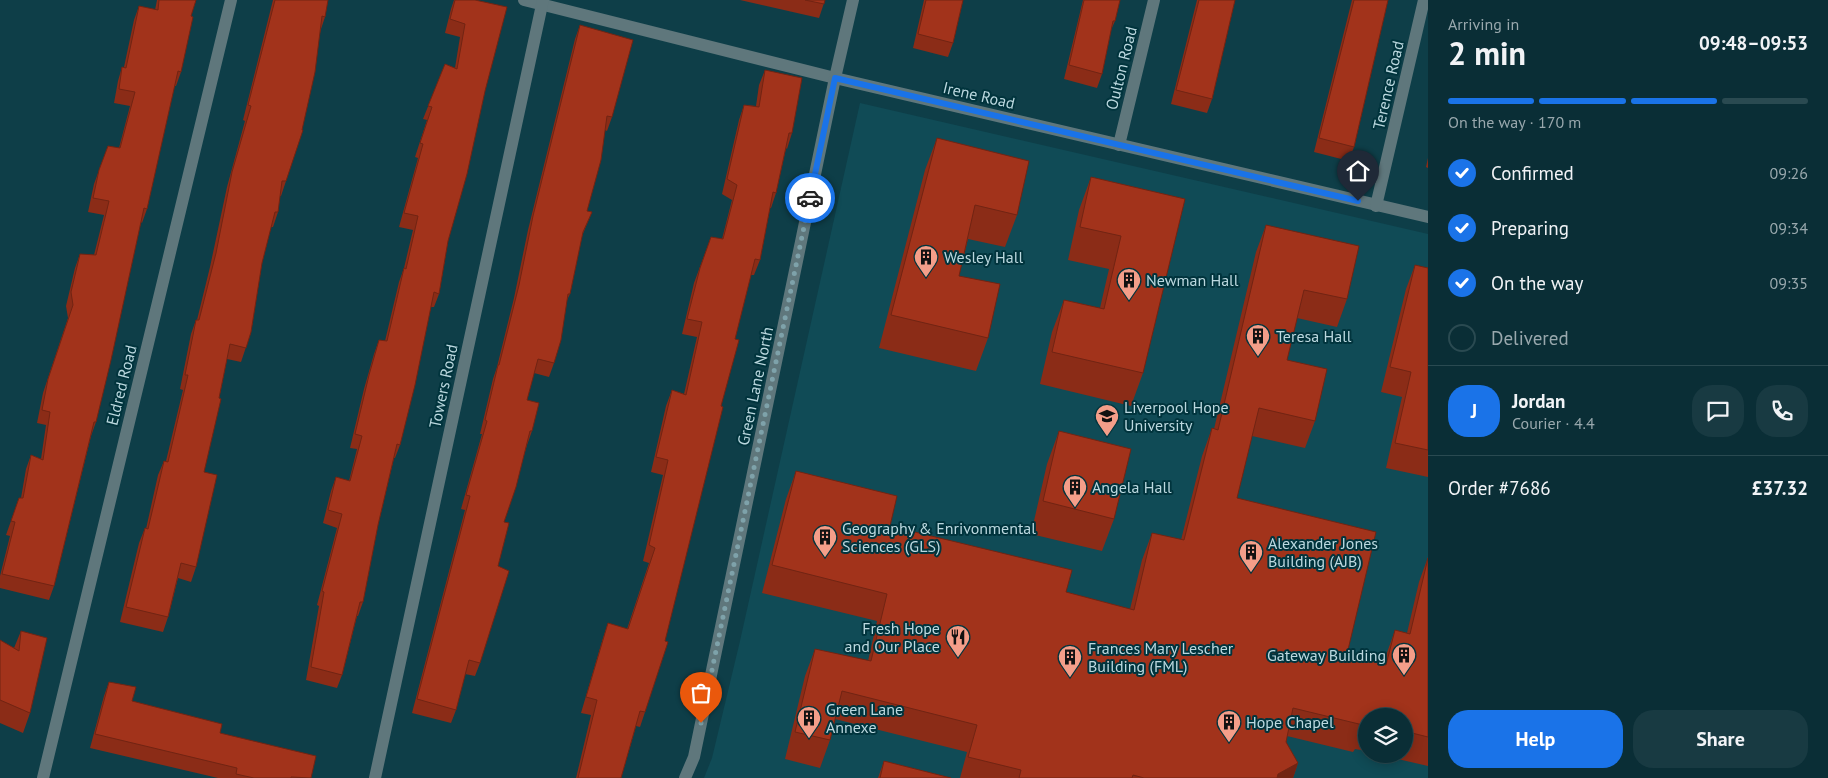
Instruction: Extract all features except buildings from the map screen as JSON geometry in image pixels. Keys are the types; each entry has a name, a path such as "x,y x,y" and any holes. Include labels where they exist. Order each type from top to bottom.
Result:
{"street":[{"name":"Eldred Road","path":"43,778 231,0"},
{"name":"Irene Road","path":"524,0 542,2 835,78 1428,217"},
{"name":"Green Lane North","path":"685,778 694,757 835,78 854,0"},
{"name":"Oulton Road","path":"1119,145 1154,0"},
{"name":"Terence Road","path":"1376,206 1424,0"},
{"name":"Towers Road","path":"375,778 542,2"}],"shaded area":[{"name":"Liverpool Hope University","path":"860,103 1428,234 1428,778 704,778 712,758 740,641"}],"way so far":[{"path":"701,723 810,198"}],"place":[{"name":"Wesley Hall","path":"926,278"},
{"name":"Newman Hall","path":"1129,301"},
{"name":"Teresa Hall","path":"1258,357"},
{"name":"Liverpool Hope University","path":"1107,437"},
{"name":"Angela Hall","path":"1075,508"},
{"name":"Geography & Enrivonmental Sciences (GLS)","path":"825,558"},
{"name":"Alexander Jones Building (AJB)","path":"1251,573"},
{"name":"Fresh Hope and Our Place","path":"958,658"},
{"name":"Gateway Building","path":"1404,676"},
{"name":"Frances Mary Lescher Building (FML)","path":"1070,678"},
{"name":"Green Lane Annexe","path":"809,739"},
{"name":"Hope Chapel","path":"1229,743"}],"route":[{"path":"810,198 835,78 1358,201"}]}
